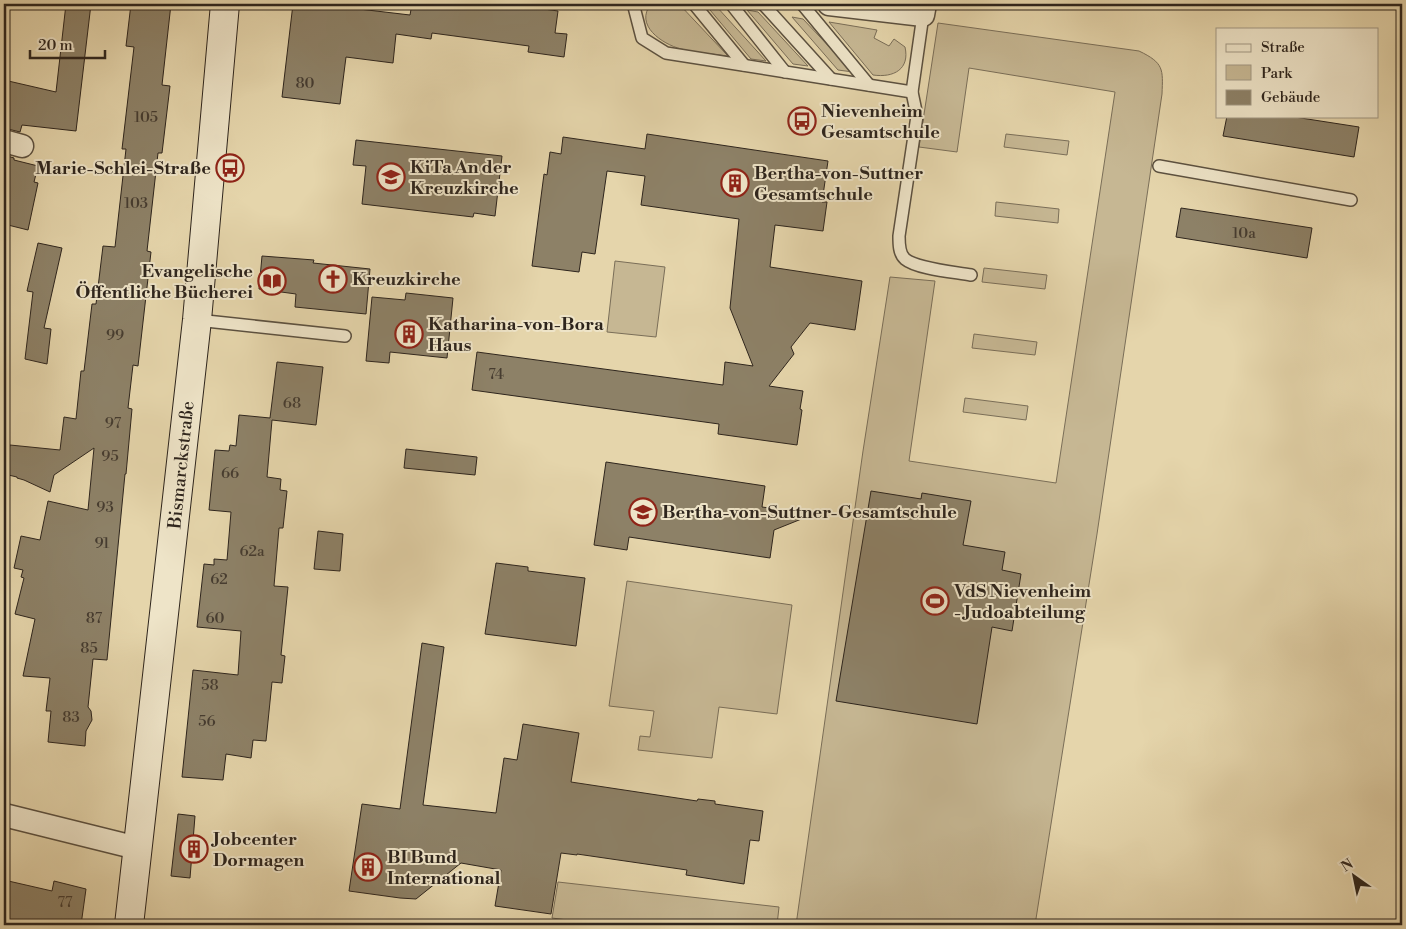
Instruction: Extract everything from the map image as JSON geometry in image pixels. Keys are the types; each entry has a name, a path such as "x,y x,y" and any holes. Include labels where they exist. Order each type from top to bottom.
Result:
{"street":[{"name":"Bismarckstraße","path":"129,925 197,320 225,4"},
{"path":"829,4 924,9"},
{"path":"4,815 137,848"}],"lane":[{"path":"635,4 634,7 642,38 666,53 912,92"},
{"path":"694,4 744,65"},
{"path":"730,4 785,72"},
{"path":"763,4 830,79"},
{"path":"802,4 870,85"},
{"path":"924,9 912,92 918,116 899,236 900,248 904,258 916,265 971,276"},
{"path":"1159,166 1351,200"},
{"path":"197,320 344,336"}],"green space":[{"path":"651,4 679,4 728,56 681,49 666,43 652,32 648,26 646,19"},
{"path":"705,4 716,6 766,61 751,59"},
{"path":"747,10 758,12 808,66 793,64"},
{"path":"792,17 803,19 853,72 838,70"},
{"path":"829,22 877,30 874,38 889,46 894,39 905,47 906,55 903,66 888,75 873,75"},
{"path":"938,23 1139,51 1158,63 1162,73 1162,94 1097,534 1035,925 796,925 863,451 890,277 935,281 909,461 1056,483 1115,92 969,68 957,152 919,147"},
{"path":"1006,134 1069,141 1067,155 1004,147"},
{"path":"996,202 1059,209 1058,223 995,216"},
{"path":"615,261 665,267 656,337 607,332"},
{"path":"984,268 1047,275 1045,289 982,282"},
{"path":"974,334 1037,342 1035,355 972,348"},
{"path":"965,398 1028,406 1026,420 963,412"},
{"path":"627,581 792,605 777,714 719,707 712,758 638,750 640,736 650,737 654,711 609,706"},
{"path":"558,882 779,907 777,925 607,925 552,918"}],"building":[{"path":"66,4 91,4 76,131 22,125 20,132 4,128 4,80 56,92"},
{"path":"131,4 171,4 162,85 170,86 162,153 158,153 147,251 151,252 138,366 133,365 128,408 132,409 107,660 93,659 88,707 91,711 92,720 86,731 85,746 48,742 51,711 46,711 50,678 23,676 35,619 15,614 24,578 21,577 23,570 14,568 21,536 40,540 48,501 88,510 94,448 54,475 50,492 17,477 4,474 10,445 60,450 64,417 76,419 81,371 84,371 92,304 96,304 103,246 115,247 126,149 122,149 134,47 126,46"},
{"path":"293,4 343,4 342,7 410,15 412,4 508,4 558,11 555,33 567,34 564,57 528,52 529,46 432,33 431,39 396,34 393,63 346,57 340,104 282,97"},
{"path":"1227,118 1301,118 1359,127 1354,157 1223,136"},
{"path":"647,134 828,161 822,202 827,202 823,231 775,225 770,267 862,281 855,330 810,323 791,347 794,354 769,386 803,391 797,445 718,434 719,424 472,390 477,352 723,385 725,362 753,366 730,308 739,219 641,205 645,176 607,171 595,254 582,252 579,272 532,266 544,174 547,175 550,152 561,154 563,137 645,149"},
{"path":"356,140 502,156 495,216 474,213 473,217 362,204 366,166 353,165"},
{"path":"4,155 14,158 14,160 38,166 34,182 38,183 28,230 4,224"},
{"path":"1181,208 1312,228 1307,258 1176,237"},
{"path":"38,243 62,248 44,328 51,329 47,364 25,359 33,292 27,291"},
{"name":"Kreuzkirche","path":"262,256 314,260 313,263 370,269 366,314 295,307 296,294 259,289"},
{"name":"Katharina-von-Bora Haus","path":"406,293 453,298 447,358 390,352 389,363 366,361 372,297 405,300"},
{"path":"277,362 323,367 316,425 272,420 267,477 281,479 280,490 287,491 283,528 279,528 274,586 288,587 281,655 285,656 282,683 272,682 266,741 253,740 251,758 226,754 223,780 182,777 193,670 238,675 241,631 197,627 204,564 214,565 214,559 227,560 231,512 209,510 215,450 229,451 230,445 236,446 239,415 270,418"},
{"path":"406,449 477,457 475,475 404,468"},
{"path":"606,462 765,486 762,507 814,514 774,530 770,558 629,537 627,550 594,545"},
{"name":"VdS Nievenheim - Judoabteilung","path":"871,491 921,499 922,493 971,501 963,545 1005,552 1002,570 1021,574 1012,631 992,627 977,724 836,701"},
{"path":"318,531 343,534 340,571 314,569"},
{"path":"496,563 528,567 528,571 585,578 576,646 485,634"},
{"path":"422,643 444,647 423,805 496,813 504,758 517,760 523,724 579,733 571,782 697,801 698,799 715,801 715,804 763,811 759,841 750,840 744,884 686,875 687,870 561,853 551,914 495,906 501,870 461,863 416,899 349,891 362,804 400,809"},
{"path":"178,814 195,816 190,878 171,876"},
{"path":"4,880 52,891 54,881 86,889 81,925 32,925 4,919"}],"place":[{"name":"Nievenheim Gesamtschule","path":"802,121"},
{"name":"Marie-Schlei-Straße","path":"230,168"},
{"name":"KiTa An der Kreuzkirche","path":"391,177"},
{"name":"Bertha-von-Suttner Gesamtschule","path":"735,183"},
{"name":"Kreuzkirche","path":"333,279"},
{"name":"Evangelische Öffentliche Bücherei","path":"272,281"},
{"name":"Katharina-von-Bora Haus","path":"409,334"},
{"name":"Bertha-von-Suttner-Gesamtschule","path":"643,512"},
{"name":"VdS Nievenheim - Judoabteilung","path":"935,601"},
{"name":"Jobcenter Dormagen","path":"194,849"},
{"name":"BI Bund International","path":"368,867"}]}
